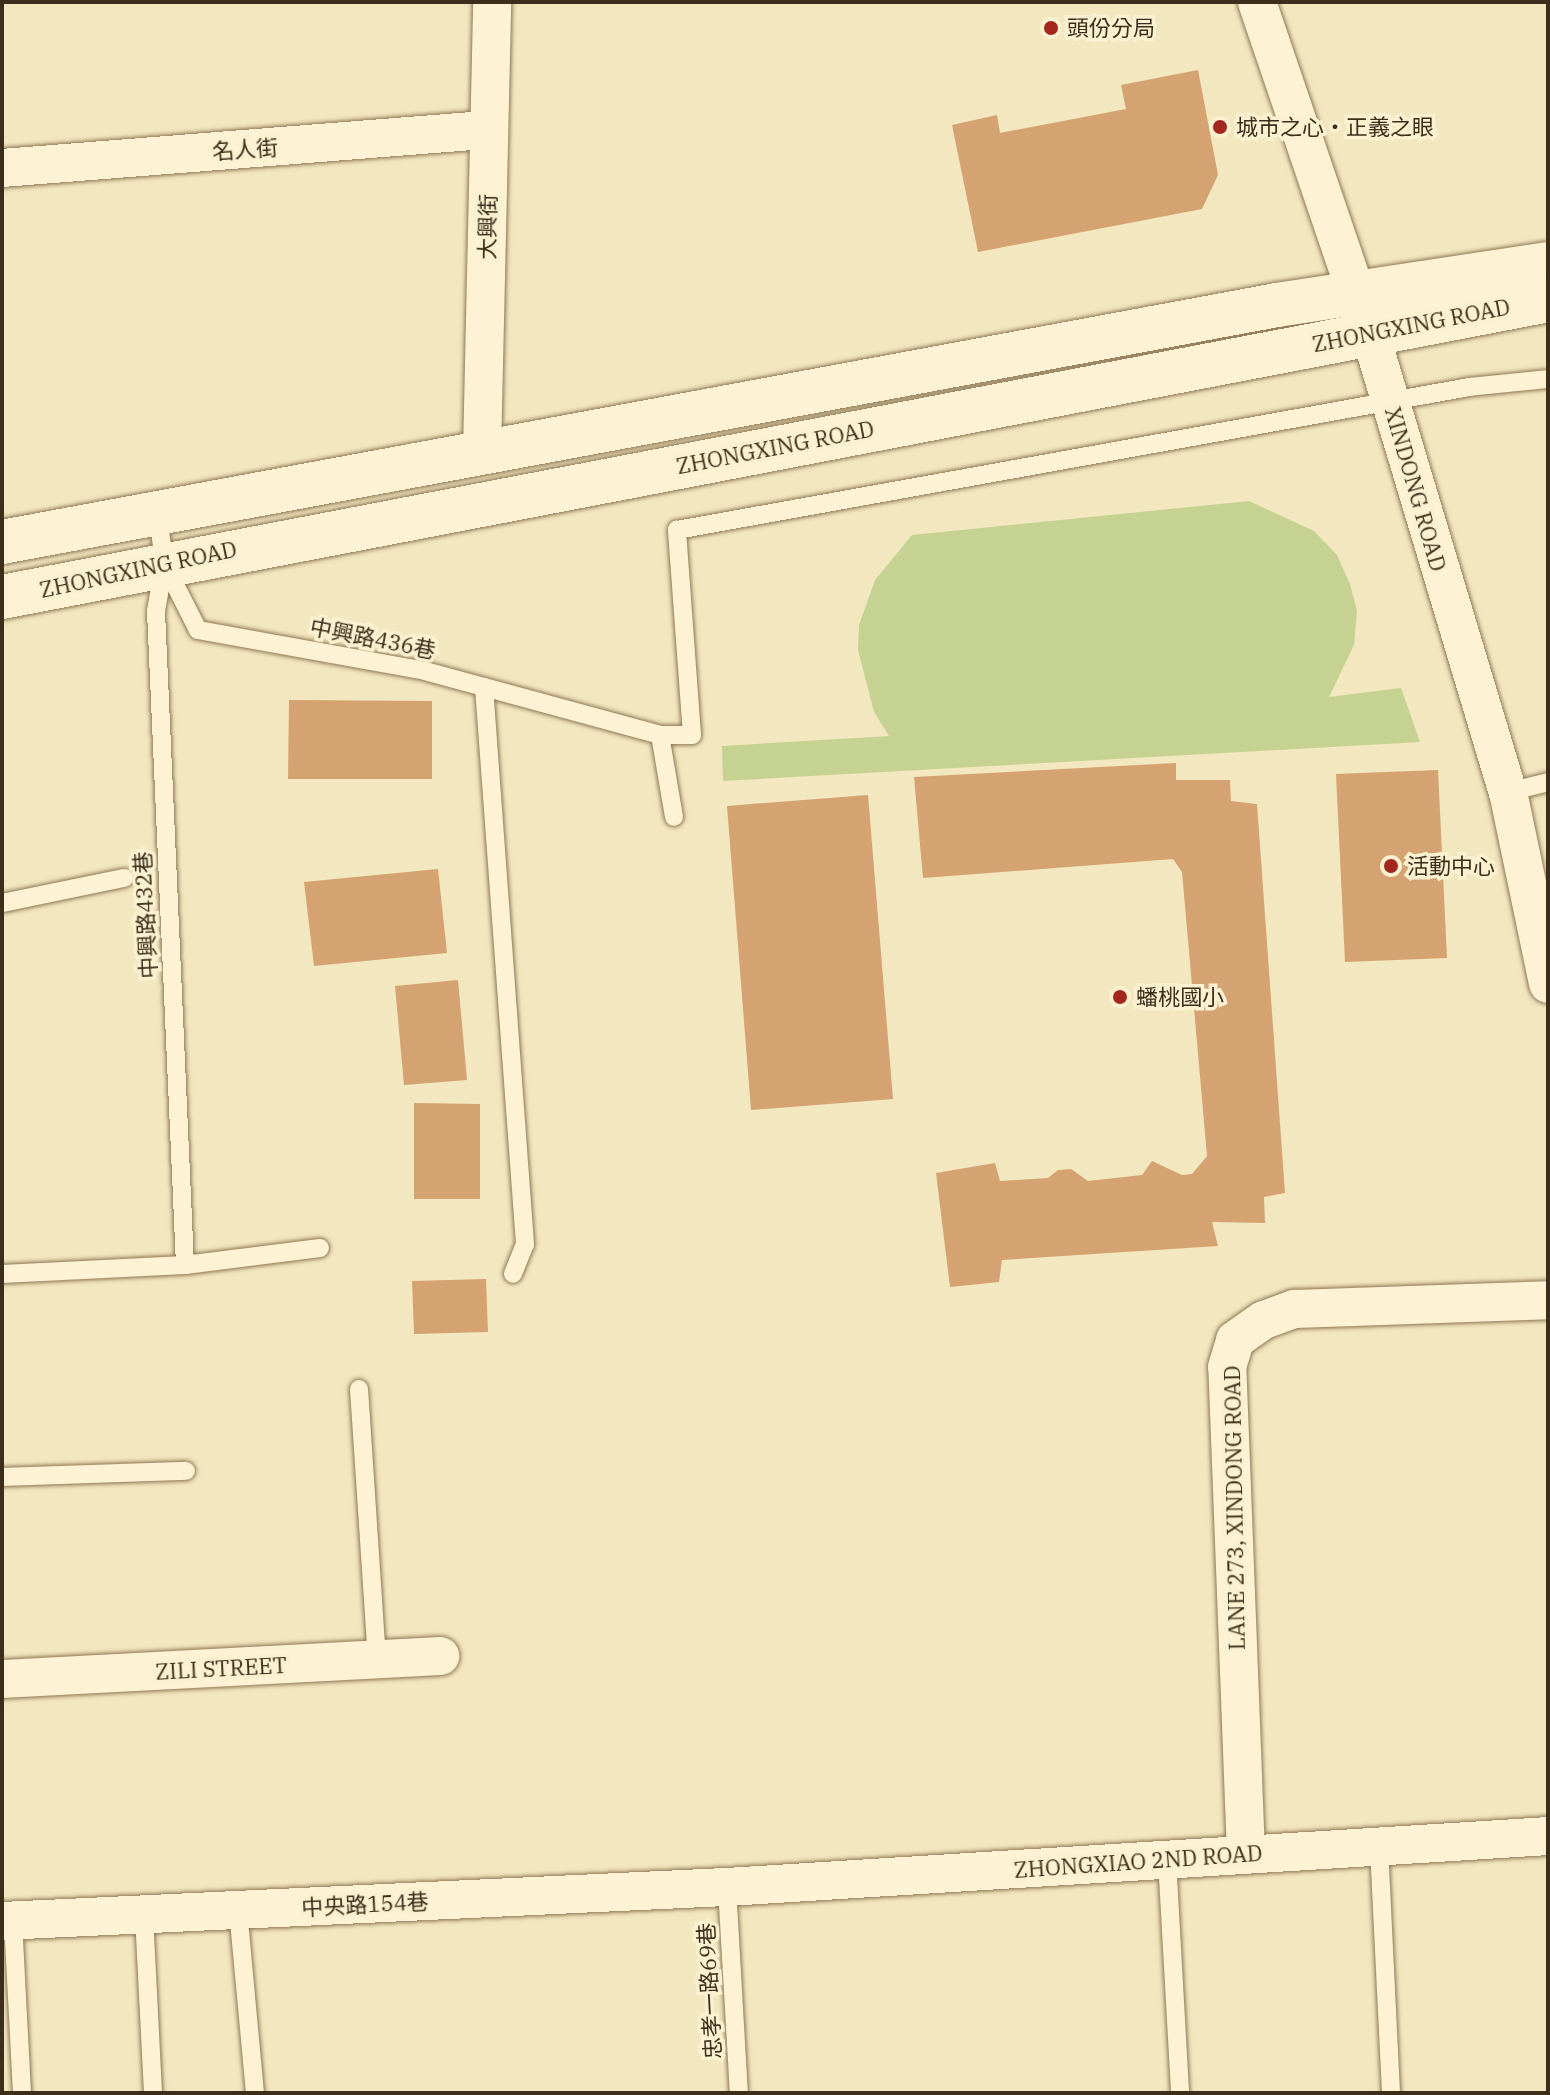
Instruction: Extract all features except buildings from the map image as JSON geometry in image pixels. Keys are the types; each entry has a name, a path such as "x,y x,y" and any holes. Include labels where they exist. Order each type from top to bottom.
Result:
{"street":[{"name":"大興街","path":"482,452 492,2"},
{"name":"XINDONG ROAD","path":"1257,2 1391,402 1508,792 1548,984"},
{"name":"名人街","path":"2,168 489,130"},
{"name":"ZHONGXING ROAD","path":"2,597 1363,314 1548,264"},
{"name":"ZHONGXING ROAD","path":"2,542 482,452 1363,314 1548,300"},
{"name":"LANE 273, XINDONG ROAD","path":"1246,1854 1227,1367 1235,1340 1264,1320 1295,1309 1548,1300"},
{"name":"ZILI STREET","path":"2,1679 440,1656"},
{"name":"ZHONGXIAO 2ND ROAD","path":"727,1887 1548,1836"},
{"name":"中央路154巷","path":"8,1921 727,1887"}],"lane":[{"path":"674,817 660,735 692,735 677,530 1469,387 1548,379"},
{"name":"中興路436巷","path":"158,511 164,563 198,630 425,671 660,735"},
{"name":"中興路432巷","path":"164,563 156,611 185,1265"},
{"path":"484,687 525,1244 513,1274"},
{"path":"1508,792 1548,782"},
{"path":"2,903 124,878"},
{"path":"2,1274 185,1265 320,1248"},
{"path":"359,1389 377,1659"},
{"path":"2,1477 186,1471"},
{"path":"1379,1847 1391,2093"},
{"path":"1167,1859 1180,2093"},
{"name":"忠孝一路69巷","path":"727,1887 739,2093"},
{"path":"238,1910 255,2093"},
{"path":"144,1915 153,2093"},
{"path":"8,1921 22,2093"}],"green space":[{"path":"1249,501 1314,531 1337,555 1350,584 1357,611 1354,645 1329,697 1401,688 1420,742 723,781 722,746 889,736 874,712 858,650 859,625 875,580 912,535"}],"place":[{"name":"頭份分局","path":"1051,28"},
{"name":"城市之心‧正義之眼","path":"1220,127"},
{"name":"活動中心","path":"1391,866"},
{"name":"蟠桃國小","path":"1120,997"}]}
